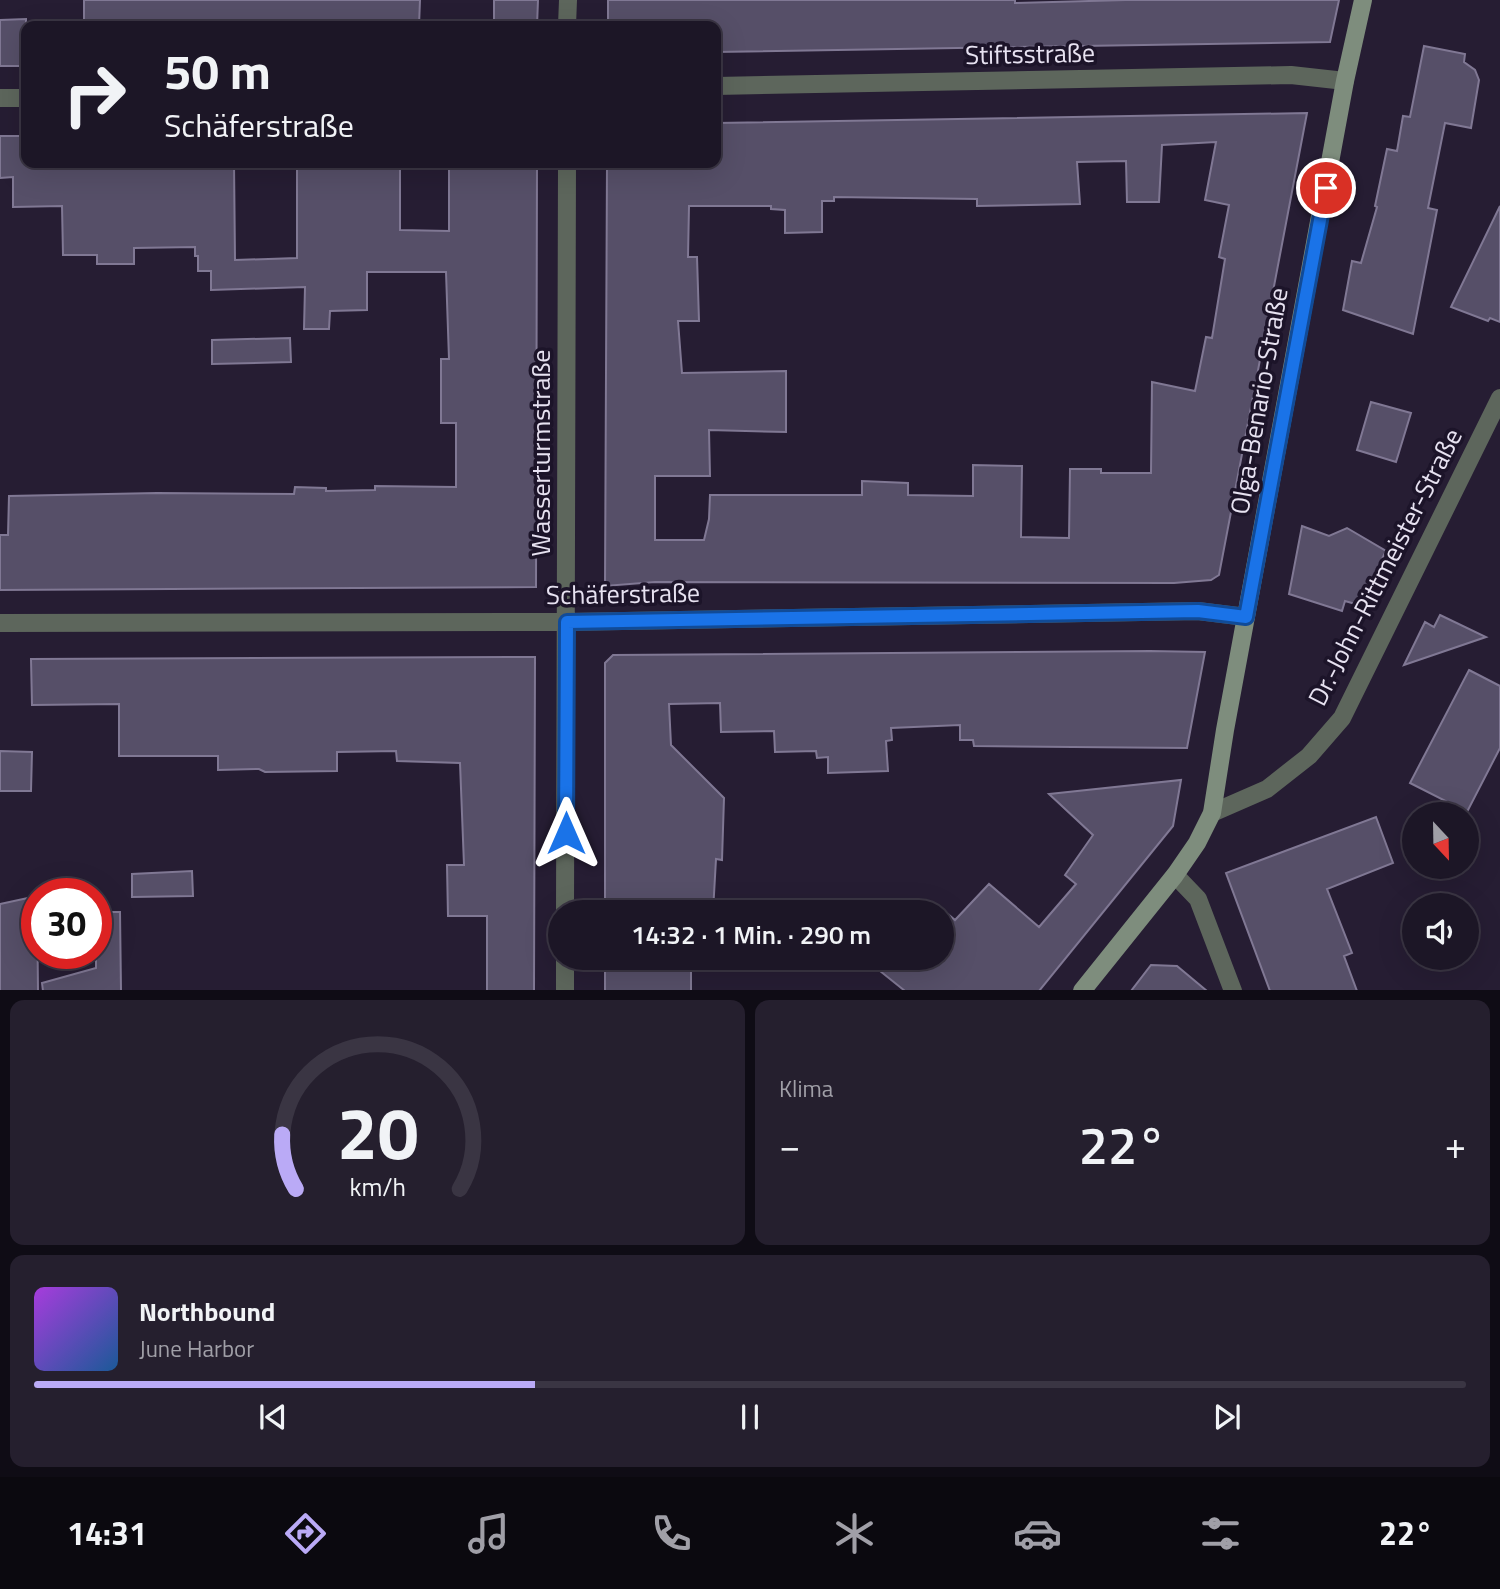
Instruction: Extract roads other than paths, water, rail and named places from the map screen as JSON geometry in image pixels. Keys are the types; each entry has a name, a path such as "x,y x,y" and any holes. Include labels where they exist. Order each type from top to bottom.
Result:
{"street":[{"path":"567,21 568,0"},
{"name":"Olga-Benario-Straße","path":"1212,813 1345,81 1363,0"},
{"name":"Stiftsstraße","path":"721,86 1291,75 1345,81"},
{"path":"0,98 21,98"},
{"name":"Wasserturmstraße","path":"565,900 567,168"},
{"name":"Dr.-John-Rittmeister-Straße","path":"1212,813 1266,789 1308,756 1342,718 1500,398"},
{"name":"Schäferstraße","path":"0,623 567,622 1198,611 1246,617"},
{"path":"1082,990 1175,875 1197,843 1212,813"},
{"path":"1175,875 1198,899 1233,990"},
{"path":"565,970 565,990"}]}
